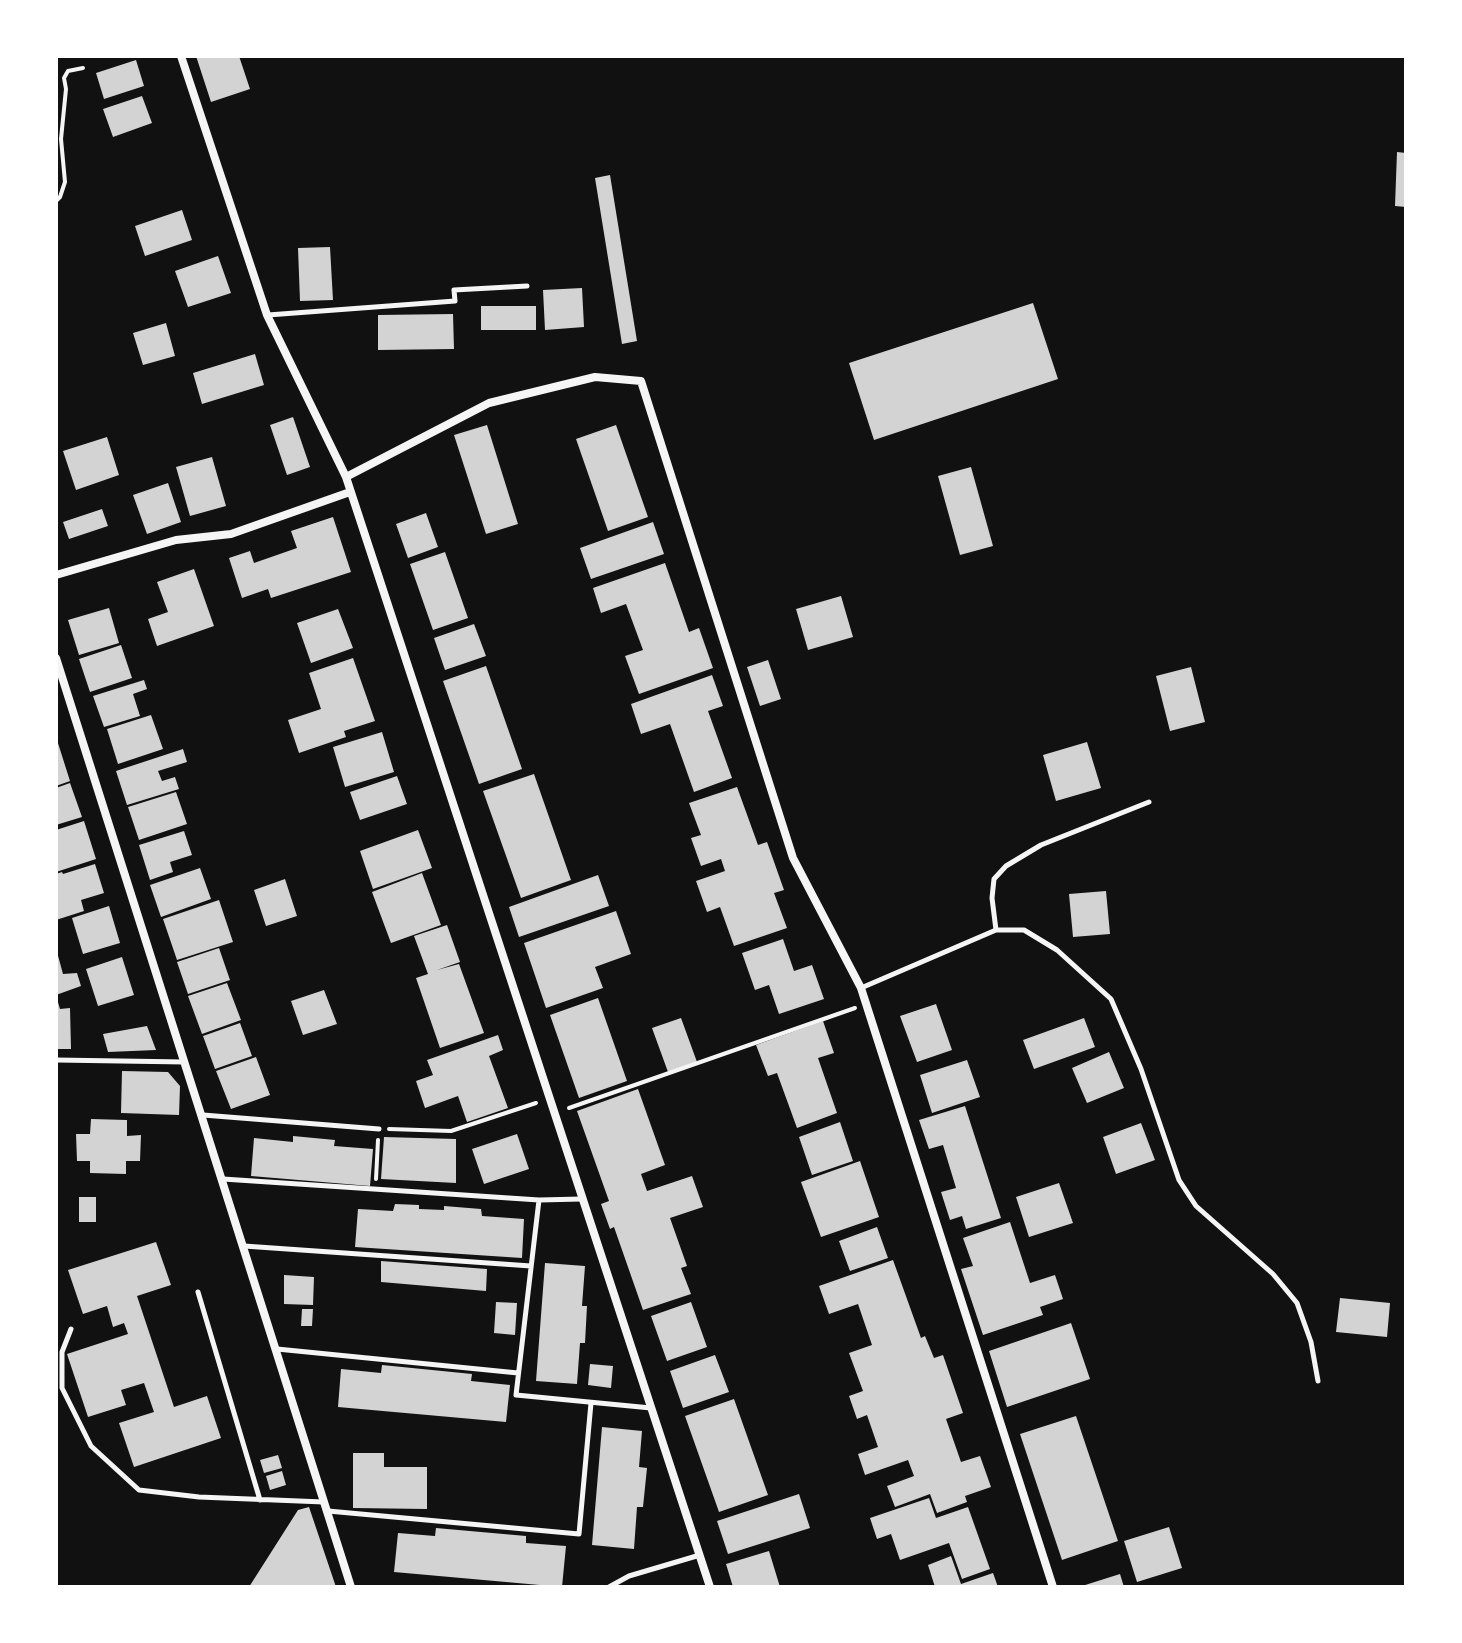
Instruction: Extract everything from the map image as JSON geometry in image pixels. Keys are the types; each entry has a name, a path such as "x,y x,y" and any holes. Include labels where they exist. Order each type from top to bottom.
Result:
{"street":[{"path":"181,56 267,315 346,477 710,1587"},
{"path":"346,477 489,403 595,377 641,381 793,858 867,1004 1053,1587"},
{"path":"56,575 176,540 231,534 350,492"},
{"path":"56,658 351,1587"}],"lane":[{"path":"267,315 455,301 454,290 527,286"},
{"path":"996,930 992,898 994,879 1006,866 1041,845 1149,802"},
{"path":"861,988 996,930 1024,930 1057,950 1111,999 1141,1069 1179,1180 1196,1206 1273,1274 1297,1303 1311,1342 1318,1381"},
{"path":"56,1060 186,1062"},
{"path":"203,1115 379,1129"},
{"path":"223,1179 539,1200 584,1199"},
{"path":"539,1200 516,1395 652,1408"},
{"path":"244,1246 531,1266"},
{"path":"198,1292 260,1500"},
{"path":"71,1329 62,1352 62,1388 91,1446 139,1490 326,1506 579,1534 591,1403"},
{"path":"277,1349 518,1373"},
{"path":"609,1587 629,1576 700,1555"}],"path":[{"path":"56,201 65,182 61,139 64,78 68,71 83,68"},
{"path":"555,1113 867,1004"},
{"path":"375,1189 379,1129 451,1131 550,1098"}],"building":[{"path":"196,56 239,56 250,89 211,102"},
{"path":"136,60 144,86 104,99 96,73"},
{"path":"142,96 152,123 113,137 103,109"},
{"path":"1397,152 1406,153 1406,207 1395,206"},
{"path":"610,175 637,341 622,344 595,178"},
{"path":"182,210 192,240 145,256 135,226"},
{"path":"330,247 333,300 300,301 298,248"},
{"path":"218,256 231,293 188,307 175,271"},
{"path":"582,288 584,327 545,330 543,290"},
{"path":"1033,303 1058,379 874,440 849,363"},
{"path":"481,306 536,306 536,330 481,330"},
{"path":"453,314 454,349 378,350 378,315"},
{"path":"166,323 175,356 143,365 133,333"},
{"path":"255,354 264,385 202,404 193,373"},
{"path":"293,417 310,467 287,475 270,425"},
{"path":"487,425 518,524 486,534 454,435"},
{"path":"616,425 648,517 608,531 576,439"},
{"path":"107,437 119,475 76,490 63,451"},
{"path":"212,457 226,506 190,516 176,467"},
{"path":"971,467 993,546 960,555 938,476"},
{"path":"168,483 181,522 147,534 133,495"},
{"path":"102,509 108,526 69,539 63,522"},
{"path":"426,513 438,547 408,558 396,524"},
{"path":"333,517 351,572 271,598 268,589 242,598 229,558 250,551 254,563 297,548 291,531"},
{"path":"653,522 664,554 591,579 580,548"},
{"path":"445,552 468,618 433,630 410,564"},
{"path":"665,563 689,632 699,628 713,668 639,694 625,656 643,650 626,604 601,613 593,588"},
{"path":"194,569 214,626 157,646 148,619 168,612 157,582"},
{"path":"841,596 853,637 808,650 796,609"},
{"path":"109,608 119,643 79,655 68,620"},
{"path":"338,609 353,648 311,663 297,623"},
{"path":"474,624 486,656 445,670 434,638"},
{"path":"121,645 132,678 90,692 79,659"},
{"path":"353,658 375,721 344,731 346,737 299,753 288,720 321,709 309,673"},
{"path":"768,660 781,699 760,706 747,667"},
{"path":"486,666 522,769 479,784 443,681"},
{"path":"1191,667 1205,722 1170,731 1156,676"},
{"path":"712,675 723,706 708,711 732,778 694,792 670,724 641,734 631,704"},
{"path":"144,680 147,689 133,694 140,716 104,727 93,696"},
{"path":"151,715 163,749 118,764 107,729"},
{"path":"382,732 394,772 345,787 333,747"},
{"path":"56,741 70,781 56,786"},
{"path":"1087,742 1101,788 1056,801 1043,755"},
{"path":"183,749 187,762 158,771 162,781 175,777 179,789 127,805 116,771"},
{"path":"534,774 571,880 521,898 483,791"},
{"path":"397,776 407,804 360,820 350,792"},
{"path":"70,783 82,817 56,825 56,788"},
{"path":"737,787 758,845 767,842 784,890 774,893 787,928 734,946 720,907 707,912 696,881 725,871 721,859 701,866 691,838 701,835 689,803"},
{"path":"176,792 187,824 139,840 128,807"},
{"path":"84,821 96,859 56,872 56,830"},
{"path":"418,830 432,868 373,889 360,851"},
{"path":"184,831 192,855 170,862 173,872 150,880 139,845"},
{"path":"95,864 104,893 81,900 84,911 56,920 56,874"},
{"path":"200,868 211,899 161,917 150,885"},
{"path":"422,873 441,925 391,943 372,892"},
{"path":"598,875 609,906 519,937 509,907"},
{"path":"285,879 297,916 266,926 254,890"},
{"path":"1106,891 1110,934 1073,937 1069,894"},
{"path":"219,900 233,942 177,960 163,919"},
{"path":"109,906 120,943 83,954 72,918"},
{"path":"616,911 631,954 595,967 603,988 546,1008 524,943"},
{"path":"447,925 460,962 437,970 459,964 484,1033 440,1048 416,978 428,974 414,936"},
{"path":"783,939 794,971 812,965 824,999 779,1014 769,985 755,990 742,953"},
{"path":"219,948 230,980 188,994 177,962"},
{"path":"57,952 63,974 77,973 81,986 56,995"},
{"path":"122,957 134,995 98,1006 86,969"},
{"path":"227,983 241,1020 202,1034 188,996"},
{"path":"324,990 337,1024 303,1035 291,1001"},
{"path":"598,998 627,1081 579,1098 550,1015"},
{"path":"57,999 60,1009 70,1008 71,1049 56,1049"},
{"path":"936,1004 952,1050 917,1062 900,1016"},
{"path":"681,1018 697,1062 668,1072 652,1028"},
{"path":"1084,1018 1095,1047 1034,1069 1023,1040"},
{"path":"823,1021 834,1053 818,1058 837,1113 797,1128 777,1073 768,1076 756,1045"},
{"path":"240,1023 252,1056 215,1069 203,1036"},
{"path":"147,1026 156,1050 108,1052 103,1034"},
{"path":"498,1035 503,1050 489,1056 508,1108 467,1122 458,1096 425,1108 416,1081 433,1075 427,1060"},
{"path":"1109,1052 1124,1088 1087,1103 1072,1068"},
{"path":"256,1057 270,1095 231,1109 216,1071"},
{"path":"967,1060 980,1097 932,1113 920,1075"},
{"path":"122,1071 168,1072 180,1086 179,1115 121,1113"},
{"path":"638,1089 665,1165 641,1174 647,1191 692,1176 703,1207 670,1218 687,1266 681,1268 691,1294 643,1310 614,1227 610,1229 601,1204 609,1201 577,1111"},
{"path":"965,1106 1001,1218 966,1229 962,1216 950,1220 941,1192 956,1188 943,1145 929,1149 919,1120"},
{"path":"91,1119 127,1120 127,1136 141,1135 140,1161 126,1161 126,1174 90,1173 90,1161 77,1161 76,1134 90,1134"},
{"path":"840,1122 853,1161 812,1175 799,1137"},
{"path":"1141,1123 1155,1160 1116,1174 1103,1137"},
{"path":"517,1134 529,1169 484,1184 472,1149"},
{"path":"293,1136 335,1140 334,1146 373,1149 370,1186 251,1176 254,1138 293,1142"},
{"path":"384,1137 456,1139 456,1183 381,1179"},
{"path":"860,1161 879,1217 821,1237 801,1182"},
{"path":"1059,1183 1073,1223 1029,1237 1016,1197"},
{"path":"79,1197 96,1197 96,1222 79,1222"},
{"path":"395,1204 419,1205 419,1209 444,1210 444,1206 481,1209 482,1216 524,1219 522,1258 355,1247 358,1209 393,1211"},
{"path":"1010,1222 1030,1283 1055,1275 1063,1299 1040,1307 1043,1315 983,1335 961,1269 973,1266 963,1238"},
{"path":"877,1227 888,1258 850,1271 839,1241"},
{"path":"156,1242 171,1285 137,1296 174,1407 207,1396 221,1438 134,1467 119,1423 154,1412 144,1383 121,1390 126,1405 88,1417 67,1354 128,1334 124,1323 113,1327 107,1306 83,1314 68,1270"},
{"path":"893,1260 921,1338 925,1336 934,1358 943,1355 963,1413 946,1419 961,1462 980,1456 991,1487 965,1496 967,1502 937,1513 930,1494 895,1507 887,1486 914,1476 908,1460 865,1475 858,1454 878,1447 867,1415 857,1419 849,1396 863,1391 849,1353 872,1345 858,1304 829,1314 819,1286"},
{"path":"381,1261 487,1269 486,1291 381,1282"},
{"path":"545,1263 585,1266 582,1306 587,1306 585,1343 580,1343 577,1384 536,1381"},
{"path":"284,1275 314,1277 313,1305 284,1304"},
{"path":"1340,1298 1390,1303 1387,1337 1336,1332"},
{"path":"496,1302 517,1303 515,1335 494,1333"},
{"path":"691,1302 707,1347 667,1361 651,1316"},
{"path":"302,1309 313,1309 312,1326 301,1326"},
{"path":"1071,1323 1090,1379 1007,1407 989,1351"},
{"path":"715,1355 729,1392 683,1408 670,1371"},
{"path":"590,1364 613,1366 611,1388 588,1385"},
{"path":"382,1365 472,1374 471,1381 510,1385 506,1422 338,1407 341,1369 381,1373"},
{"path":"734,1399 768,1495 719,1512 685,1416"},
{"path":"1076,1416 1118,1541 1062,1560 1020,1434"},
{"path":"602,1427 642,1431 639,1467 647,1468 643,1507 637,1507 634,1549 592,1545"},
{"path":"353,1453 384,1453 384,1467 427,1467 427,1509 353,1508"},
{"path":"278,1455 282,1468 264,1473 260,1460"},
{"path":"282,1471 286,1485 270,1490 266,1476"},
{"path":"799,1494 810,1528 728,1554 717,1521"},
{"path":"929,1498 936,1518 968,1507 990,1569 962,1579 949,1543 900,1560 891,1534 877,1539 870,1518"},
{"path":"309,1507 336,1587 249,1587 298,1510"},
{"path":"1169,1527 1182,1568 1137,1582 1124,1541"},
{"path":"436,1528 526,1536 526,1543 566,1546 562,1587 394,1572 398,1533 435,1536"},
{"path":"769,1551 780,1587 733,1587 726,1564"},
{"path":"951,1556 961,1584 993,1573 998,1587 935,1587 928,1565"},
{"path":"1120,1574 1124,1587 1082,1587 1082,1586"}]}
